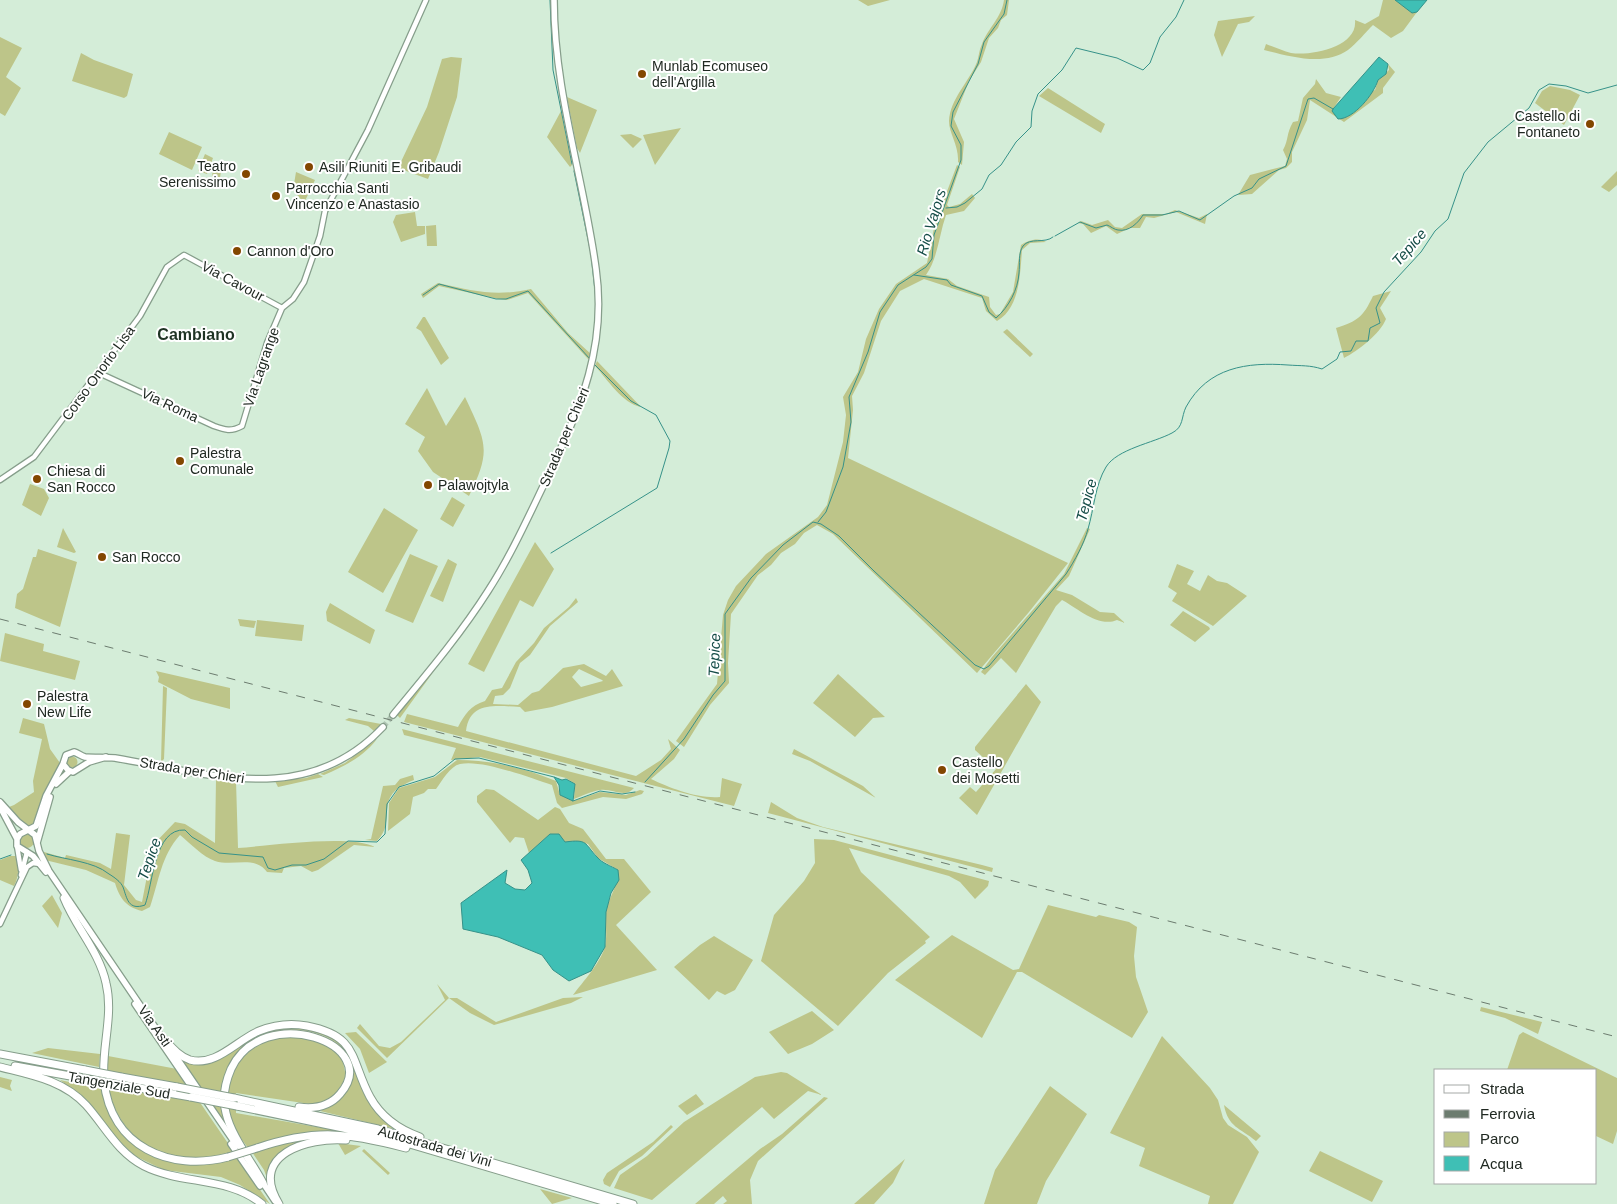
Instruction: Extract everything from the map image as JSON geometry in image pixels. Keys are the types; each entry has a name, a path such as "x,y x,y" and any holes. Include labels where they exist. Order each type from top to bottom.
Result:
{"highway":[{"path":"64,898 71,915 93,948 106,982 109,1014 104,1081 108,1100 120,1125 141,1146 167,1158 193,1163 228,1157 297,1136 329,1134 366,1138 444,1158 465,1160"},
{"path":"161,1036 183,1056 198,1061 207,1060 222,1054 257,1032 272,1026 297,1025 323,1030 347,1044 353,1053 371,1099 389,1120 409,1133 457,1148 484,1160"},
{"path":"234,1098 300,1108 322,1106 331,1103 343,1091 347,1083 348,1066 339,1049 329,1042 315,1036 289,1033 262,1039 250,1046 233,1064 225,1088 225,1111 230,1126 263,1183"},
{"name":"Tangenziale Sud","path":"0,1054 234,1098"},
{"name":"Tangenziale Sud","path":"0,1062 238,1106"},
{"path":"0,1067 42,1078 60,1085 73,1093 86,1104 117,1145 143,1165 160,1173 236,1188 262,1204"},
{"name":"Autostrada dei Vini","path":"234,1098 378,1129 633,1204"},
{"name":"Autostrada dei Vini","path":"238,1106 370,1133 614,1204"},
{"path":"278,1204 272,1190 271,1174 278,1159 291,1148 309,1142 339,1139 407,1148"}],"main road":[{"name":"Strada per Chieri","path":"393,715 470,618 505,563 576,415 592,367 599,308 596,269 556,60 554,0"},
{"name":"Strada per Chieri","path":"81,756 106,757 220,777 284,778 319,771 344,760 370,742 383,727"},
{"path":"0,807 17,838 17,846 27,852 37,844 52,791 60,779 70,771 76,771 82,765 81,756 76,753 68,753 64,757 63,764 46,796 38,822 17,838"},
{"name":"Strada per Chieri","path":"82,765 106,757"},
{"path":"63,764 70,771"},
{"path":"0,802 34,835 37,844"},
{"name":"Via Asti","path":"37,844 49,871 278,1204"},
{"name":"Via Asti","path":"27,852 40,864 64,898 272,1204"}],"street":[{"name":"Via Lagrange","path":"242,426 267,343 282,308 292,299 304,282 320,236 325,211 380,106 426,0"},
{"name":"Via Cavour","path":"184,255 282,308"},
{"name":"Corso Onorio Lisa","path":"0,480 34,457 136,322 167,267 184,255"},
{"name":"Via Roma","path":"99,373 214,426 231,431 242,426"},
{"path":"17,846 21,874"},
{"path":"19,883 27,852"},
{"path":"0,924 29,865 40,864"}],"green space":[{"path":"858,0 890,0 868,6"},
{"path":"1004,0 1009,0 1007,15 1001,20 998,28 989,38 981,62 969,81 954,119 964,142 962,165 958,162 957,150 949,126 950,113 956,98 974,69 981,46 1001,12"},
{"path":"1383,0 1395,0 1412,12 1417,12 1403,31 1391,38 1373,25 1348,50 1328,58 1306,59 1264,50 1266,44 1291,53 1300,54 1332,48 1349,37 1354,29 1355,20 1365,24 1379,16"},
{"path":"1255,16 1249,22 1238,24 1222,57 1214,35 1218,21"},
{"path":"0,37 22,48 6,77 21,88 5,116 0,113"},
{"path":"81,53 94,60 133,74 127,96 124,98 72,81"},
{"path":"451,57 462,58 457,97 428,179 398,168 427,107 442,59"},
{"path":"1388,64 1395,72 1383,88 1383,93 1344,122 1310,100 1307,120 1292,152 1292,162 1286,168 1279,170 1252,194 1238,195 1250,175 1285,166 1287,159 1283,150 1289,130 1293,122 1298,121 1303,98 1315,84 1316,79 1326,93 1341,97 1333,109 1375,90 1378,80 1389,70"},
{"path":"1550,86 1570,90 1580,95 1564,125 1535,103 1542,91"},
{"path":"1048,88 1105,124 1101,133 1039,96"},
{"path":"567,97 597,110 580,153 577,148"},
{"path":"561,111 572,165 570,167 547,137"},
{"path":"681,128 655,165 643,135"},
{"path":"169,132 202,147 192,170 159,154"},
{"path":"631,134 642,139 633,148 620,135"},
{"path":"205,154 213,158 207,174 198,171"},
{"path":"214,162 222,163 220,178 212,176"},
{"path":"957,165 960,167 947,205 949,207 960,204 972,194 975,198 964,211 946,215 936,254 926,275 948,279 957,286 989,297 990,307 996,315 1000,314 1013,292 1021,245 1034,240 1046,242 1030,243 1022,250 1019,280 1014,299 1005,315 997,321 986,311 982,298 924,279 900,291 881,321 864,373 852,396 853,410 848,458 1068,563 977,673 833,534 817,525 804,533 795,544 781,553 771,565 758,575 731,614 728,663 729,683 710,705 684,747 676,741 717,684 723,615 728,600 736,586 766,554 818,517 827,505 843,442 846,415 843,397 858,372 866,339 879,309 896,284 927,263 935,223"},
{"path":"1617,171 1617,185 1609,192 1601,187"},
{"path":"296,172 315,180 304,203 293,190"},
{"path":"1175,210 1199,218 1207,214 1205,224 1176,212 1154,218 1146,217 1140,228 1130,228 1117,234 1106,226 1091,233 1083,224 1078,223 1081,221 1092,225 1108,220 1115,227 1122,228 1142,214 1166,214"},
{"path":"415,212 417,226 425,226 425,234 401,242 393,222 396,215"},
{"path":"436,225 437,246 427,246 426,226"},
{"path":"438,283 474,291 495,293 531,289 568,333 592,355 589,360 528,293 507,300 439,286 423,298 421,294"},
{"path":"1391,291 1380,308 1386,319 1383,325 1368,342 1344,358 1336,328 1350,323 1363,314 1373,296"},
{"path":"423,317 425,317 449,358 441,365 421,331 416,328"},
{"path":"1007,329 1033,354 1030,357 1003,332"},
{"path":"597,361 641,407 628,401 616,390 595,366"},
{"path":"427,388 446,426 465,397 478,425 484,446 483,456 481,467 469,496 433,472 418,451 425,437 405,424"},
{"path":"30,484 44,489 49,498 41,516 22,505"},
{"path":"452,497 465,505 453,527 440,519"},
{"path":"384,508 418,530 383,593 348,572"},
{"path":"63,528 76,552 74,553 57,547"},
{"path":"1087,528 1090,529 1069,576 1056,590 1072,595 1100,612 1114,613 1125,623 1117,620 1110,622 1096,619 1062,600 1056,606 1016,673 1001,658 985,675 981,672 992,657 1064,574"},
{"path":"535,542 554,569 533,607 520,600 484,672 468,664"},
{"path":"38,549 77,562 60,627 15,608 17,594 23,589 33,557 36,557"},
{"path":"410,554 438,566 413,623 385,611"},
{"path":"448,559 457,564 443,602 430,596"},
{"path":"1177,564 1194,571 1187,584 1200,591 1208,575 1217,581 1227,583 1247,596 1213,626 1172,601 1177,593 1168,587"},
{"path":"576,598 578,602 550,626 530,655 520,663 510,688 503,695 495,696 493,704 518,705 532,693 539,691 563,668 584,664 606,676 612,669 623,686 552,707 525,712 520,707 485,707 473,714 468,721 466,731 636,776 661,760 671,749 668,739 680,750 674,759 651,779 684,792 711,797 720,797 722,778 742,784 734,806 404,722 407,714 458,727 468,711 475,705 485,701 492,690 502,688 516,662 534,643 544,628 569,607","holes":["579,669 602,680 581,687 572,677"]},
{"path":"330,603 375,630 370,644 327,621 326,612"},
{"path":"1183,611 1210,629 1195,642 1170,625"},
{"path":"238,619 256,621 254,628 240,626"},
{"path":"257,620 304,625 302,641 255,636"},
{"path":"5,633 44,644 43,651 80,661 75,680 0,661"},
{"path":"156,671 230,688 230,709 191,699 158,682 159,677"},
{"path":"434,671 400,718 397,715"},
{"path":"838,674 885,717 873,718 855,737 813,703"},
{"path":"1026,684 1041,702 977,815 959,798 970,787 976,792 996,769 975,750 975,747"},
{"path":"163,686 167,688 164,759 161,762"},
{"path":"23,718 44,724 50,749 60,763 34,826 30,828 10,811 9,807 34,792 33,781 42,739 19,733"},
{"path":"349,718 381,724 374,731 368,726 345,720"},
{"path":"402,729 634,788 627,793 605,790 590,792 574,799 575,784 566,778 480,757 451,760 456,748 404,735"},
{"path":"377,739 366,751 353,760 324,775 320,774 345,763"},
{"path":"794,749 863,786 876,798 810,761 792,754"},
{"path":"72,756 78,762 72,768 66,762"},
{"path":"457,760 495,763 544,776 556,781 560,795 573,801 600,792 626,795 640,790 644,791 642,794 626,799 603,797 562,808 557,803 552,785 481,764 460,764 450,771 436,789 428,789 424,793 413,797 410,814 388,831 389,803 399,788 435,777"},
{"path":"318,774 323,777 278,787 275,781 306,778"},
{"path":"413,775 414,780 401,787 393,794 389,801 383,833 377,841 365,840 371,839 383,786 395,785 400,779"},
{"path":"216,779 236,781 238,848 329,841 348,841 375,847 354,845 318,870 312,872 301,866 284,868 282,873 267,872 256,864 215,861 201,853 180,835 169,851 161,869 150,907 142,911 124,902 115,883 86,870 45,860 44,852 65,858 66,855 100,863 111,869 116,833 130,835 124,885 136,900 142,902 153,845 175,822 185,824 215,843"},
{"path":"486,789 494,790 538,820 555,807 560,809 569,823 583,829 606,859 624,859 651,892 616,925 657,970 573,995 591,972 603,952 606,941 607,907 616,884 618,870 598,858 588,844 577,841 565,842 550,834 529,853 524,838 515,837 510,843 477,802 477,796"},
{"path":"771,802 797,818 823,827 982,865 993,868 992,872 768,813"},
{"path":"27,834 32,836 34,841 32,846 27,848 22,846 20,841 22,836"},
{"path":"814,839 834,840 989,881 988,886 975,899 960,882 949,876 849,848 861,872 930,937 925,941 926,943 888,973 838,1026 761,961 774,915 804,881 815,863"},
{"path":"10,856 17,856 18,860 18,875 14,886 0,880 0,860"},
{"path":"52,895 62,913 58,928 42,906"},
{"path":"1048,905 1096,917 1099,915 1129,922 1137,927 1134,956 1136,977 1148,1012 1132,1038 1022,972 1017,972 982,1038 895,980 952,935 1013,970 1019,969"},
{"path":"714,936 753,960 735,990 725,995 717,991 709,1000 674,967"},
{"path":"437,984 449,998 387,1058 357,1028 360,1024 379,1046 390,1048 401,1042 445,1000"},
{"path":"583,997 571,1003 494,1025 470,1013 449,998 457,998 496,1022 563,998"},
{"path":"1481,1007 1542,1022 1538,1034 1505,1018 1480,1011"},
{"path":"812,1011 834,1030 812,1044 788,1054 769,1032"},
{"path":"277,1027 298,1027 326,1033 343,1045 360,1078 365,1096 377,1114 395,1129 320,1111 336,1103 346,1091 350,1080 350,1065 345,1052 336,1043 309,1031 294,1030 279,1031 259,1037 247,1045 237,1057 229,1070 223,1093 225,1123 182,1060 195,1062 219,1057"},
{"path":"356,1032 387,1062 369,1073 360,1049 345,1033"},
{"path":"1523,1032 1617,1078 1617,1131 1613,1144 1597,1136 1597,1069 1507,1069 1519,1035"},
{"path":"291,1035 323,1042 342,1057 346,1077 338,1091 331,1098 317,1105 236,1093 236,1113 363,1135 318,1133 291,1136 248,1148 245,1144 234,1126 228,1111 227,1096 229,1082 234,1070 252,1050 277,1038"},
{"path":"1162,1036 1210,1088 1218,1100 1223,1118 1228,1125 1247,1137 1259,1152 1233,1204 1208,1204 1210,1196 1139,1166 1145,1148 1110,1133"},
{"path":"48,1048 100,1054 99,1067 32,1053"},
{"path":"108,1056 177,1069 234,1152 208,1158 184,1159 161,1153 142,1142 126,1126 114,1106 108,1083"},
{"path":"781,1072 787,1073 822,1095 808,1091 774,1119 762,1107 652,1200 614,1188 620,1175 647,1156 684,1122 755,1077"},
{"path":"0,1077 12,1080 10,1086 12,1091 0,1087"},
{"path":"60,1080 102,1089 116,1123 160,1158 198,1165 217,1163 237,1157 270,1204 240,1185 221,1177 164,1170 135,1156 112,1134 88,1101"},
{"path":"1050,1086 1087,1114 1046,1181 1037,1204 984,1204 995,1170"},
{"path":"696,1094 704,1104 687,1115 678,1106"},
{"path":"824,1097 828,1098 758,1161 750,1180 752,1204 723,1204 727,1201 723,1196 714,1204 695,1204 760,1149 782,1134"},
{"path":"1224,1105 1261,1136 1256,1141 1232,1123 1228,1118"},
{"path":"671,1125 673,1127 642,1156 619,1171 610,1187 604,1184 603,1180 607,1173 653,1142"},
{"path":"326,1138 276,1159 270,1187 264,1170 252,1152 280,1142"},
{"path":"338,1143 361,1146 345,1155"},
{"path":"364,1149 390,1173 388,1175 362,1151"},
{"path":"1320,1151 1383,1181 1372,1202 1309,1171"},
{"path":"905,1159 893,1183 874,1204 854,1204"},
{"path":"540,1189 572,1198 552,1204"}],"water":[{"path":"1395,0 1427,0 1417,12 1412,13"},
{"path":"1379,57 1388,64 1386,74 1378,80 1368,98 1357,110 1344,118 1338,119 1332,111 1333,109"},
{"path":"554,777 562,780 566,779 575,784 573,801 560,795 559,785"},
{"path":"550,834 559,834 565,842 578,841 585,843 599,859 618,870 619,880 611,893 606,912 605,947 591,971 569,981 553,970 542,955 498,937 463,929 461,903 507,870 505,883 515,889 525,890 532,883 528,870 521,860"}],"waterway":[{"path":"550,0 553,70 572,164"},
{"name":"Rio Vajors","path":"818,522 826,512 843,467 851,422 849,397 868,352 880,312 898,285 926,267 932,259 934,235 961,160 961,145 951,126 953,112 978,64 984,42 1004,14 1007,0"},
{"path":"946,208 957,207 965,203 982,189 989,175 1001,165 1016,142 1031,127 1032,111 1038,94 1062,70 1076,48 1117,58 1143,70 1150,63 1160,37 1176,17 1184,0"},
{"name":"Tepice","path":"645,782 684,739 713,695 725,681 725,614 751,578 783,545 813,522 821,524 839,536 975,665 984,669 989,666 1066,574 1084,540 1099,481 1111,461 1127,451 1176,431 1179,428 1186,407 1195,394 1205,383 1217,375 1244,366 1273,364 1322,369 1337,359 1340,352 1351,351 1356,341 1368,341 1370,328 1380,323 1376,308 1384,292 1421,252 1435,231 1448,219 1464,173 1488,142 1529,108 1539,90 1549,84 1566,86 1588,93 1617,85"},
{"path":"1055,236 1080,222 1096,228 1107,225 1115,229 1126,230 1139,221 1143,215 1162,215 1179,211 1200,220 1234,196 1252,188 1259,179 1286,166 1308,99 1314,98 1333,109"},
{"path":"574,171 591,254 596,300"},
{"path":"914,275 947,280 951,285 982,296 989,312 996,318 1005,309 1015,291 1020,252 1023,246 1026,243 1053,237"},
{"path":"423,295 439,284 496,299 506,299 528,291 590,359"},
{"path":"551,553 657,488 669,448 670,441 656,415 631,401 595,365"},
{"name":"Tepice","path":"47,854 95,866 103,870 121,883 129,902 132,905 139,906 145,905 156,859 161,847 167,838 175,832 185,830 192,837 219,853 263,857 268,868 275,870 292,865 306,865 324,859 348,841 377,842 385,834 387,804 399,787 434,776 455,759 479,758 554,777"},
{"name":"Tepice","path":"573,801 600,791 622,794 635,792"},
{"name":"Tepice","path":"0,859 11,855"}],"tunnel":[{"path":"383,727 393,715"}],"railway":[{"path":"0,619 1617,1037"}],"place":[{"name":"Munlab Ecomuseo dell'Argilla","path":"642,74"},
{"name":"Castello di Fontaneto","path":"1590,124"},
{"name":"Asili Riuniti E. Gribaudi","path":"309,167"},
{"name":"Teatro Serenissimo","path":"246,174"},
{"name":"Parrocchia Santi Vincenzo e Anastasio","path":"276,196"},
{"name":"Cannon d'Oro","path":"237,251"},
{"name":"Palestra Comunale","path":"180,461"},
{"name":"Chiesa di San Rocco","path":"37,479"},
{"name":"Palawojtyla","path":"428,485"},
{"name":"San Rocco","path":"102,557"},
{"name":"Palestra New Life","path":"27,704"},
{"name":"Castello dei Mosetti","path":"942,770"}],"district":[{"name":"Cambiano","path":"196,334"}]}
